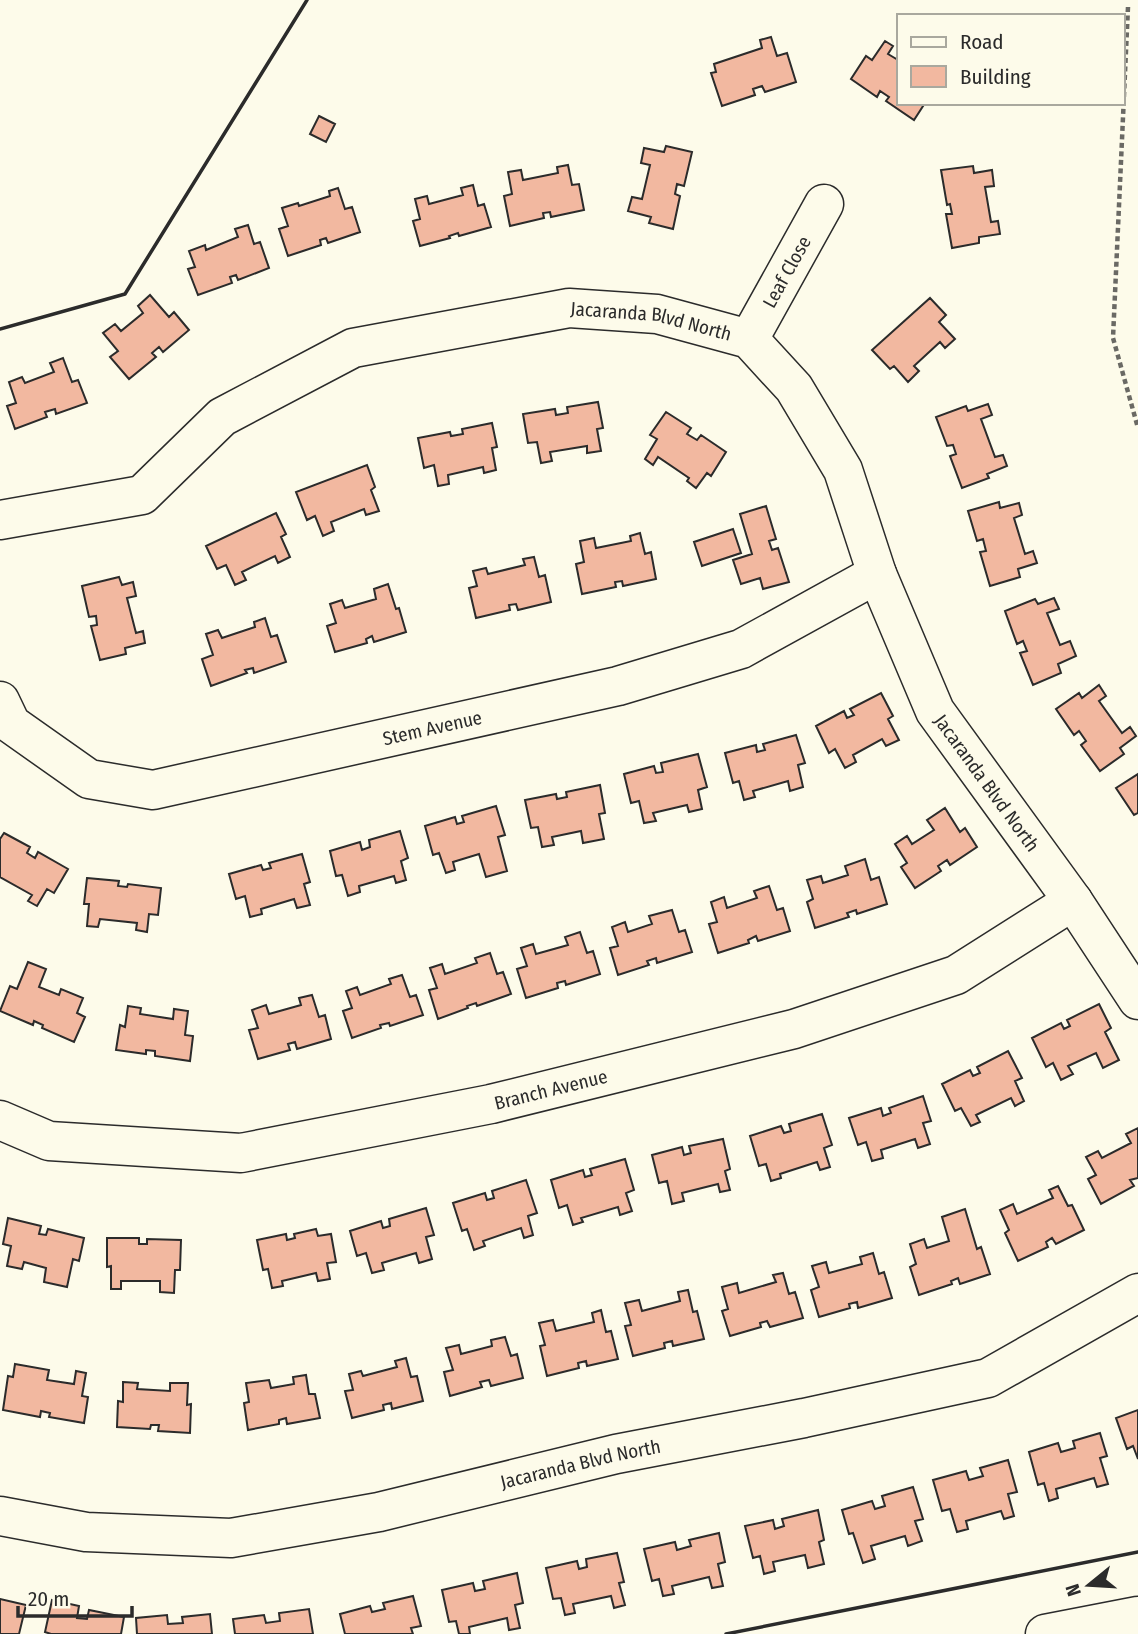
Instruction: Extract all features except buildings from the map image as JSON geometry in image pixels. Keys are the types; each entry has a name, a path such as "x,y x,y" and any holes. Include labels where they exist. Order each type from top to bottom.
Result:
{"street":[{"name":"Leaf Close","path":"749,339 824,204"},
{"name":"Jacaranda Blvd North","path":"0,520 142,495 222,417 353,348 569,308 657,314 749,339 794,388 843,470 877,574 935,710 1073,901 1138,1000"},
{"name":"Stem Avenue","path":"0,701 11,724 89,779 153,790 618,686 680,668 741,649 877,574"},
{"name":"Branch Avenue","path":"0,1121 48,1141 241,1153 491,1104 794,1029 956,975 1073,901"},
{"name":"Jacaranda Blvd North","path":"0,1516 86,1532 231,1538 379,1512 616,1454 804,1418 989,1378 1138,1293"},
{"path":"1045,1634 1138,1616"}],"path":[{"path":"1124,95 1128,7"},
{"path":"1124,105 1113,338 1138,428"}],"wall":[{"path":"0,329 125,294 307,0"},
{"path":"726,1634 1138,1552"}]}
